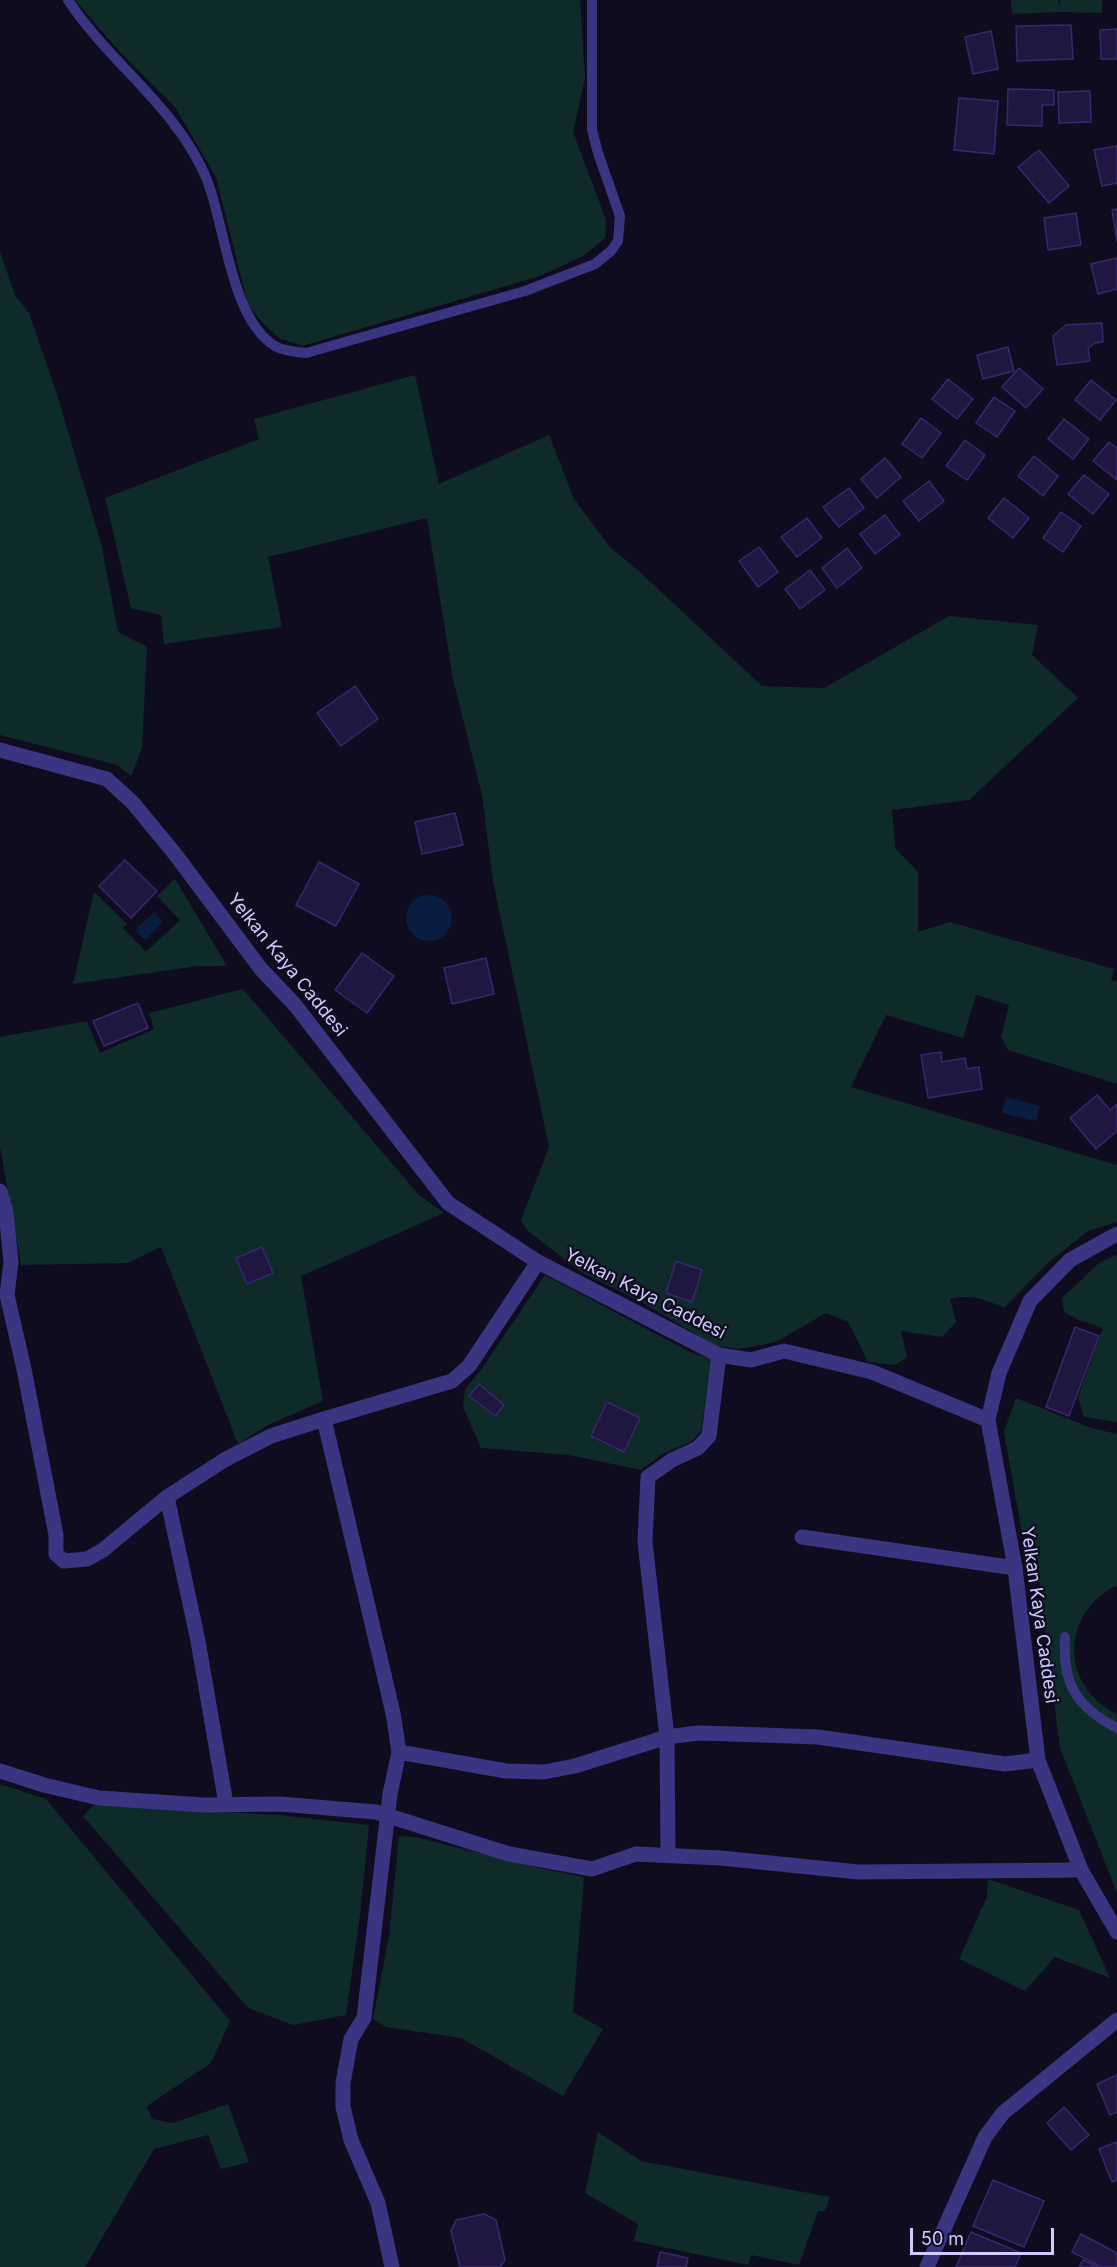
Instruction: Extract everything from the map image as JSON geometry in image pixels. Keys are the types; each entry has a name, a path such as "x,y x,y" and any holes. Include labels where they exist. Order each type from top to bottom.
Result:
{"street":[{"name":"Yelkan Kaya Caddesi","path":"0,750 107,779 133,803 175,854 261,969 296,1005 448,1203 538,1262 719,1355 751,1360 784,1351 861,1369 988,1420 1015,1568 1038,1760 1081,1870 1117,1932"},
{"path":"0,1191 6,1212 11,1263 7,1295 24,1369 56,1535 56,1554 64,1561 87,1559 103,1550 167,1497 217,1464 271,1436 452,1381 469,1366 538,1262"},
{"path":"988,1420 999,1373 1030,1301 1070,1260 1117,1234"},
{"path":"668,1855 667,1737 645,1542 648,1477 672,1460 698,1448 710,1436 719,1355"},
{"path":"324,1419 393,1713 399,1752 387,1817 364,2018 351,2039 343,2083 343,2107 351,2140 378,2204 392,2267"},
{"path":"167,1497 198,1641 226,1804"},
{"path":"802,1537 1015,1568"},
{"path":"399,1752 506,1770 544,1772 596,1760 667,1737 698,1733 818,1737 1005,1764 1038,1760"},
{"path":"0,1771 44,1785 99,1798 290,1805 376,1812 509,1854 592,1869 636,1854 721,1858 858,1872 1081,1870"},
{"path":"927,2267 985,2137 1003,2113 1117,2020"}],"lane":[{"path":"68,0 96,39 171,119 196,156 215,201 237,287 248,317 260,335 276,347 306,353 525,291 595,264 611,251 618,241 620,216 592,130 592,0"},
{"path":"1065,1637 1063,1658 1079,1701 1098,1719 1117,1728"}],"green space":[{"path":"75,0 580,0 585,78 573,132 606,220 605,238 583,256 540,276 302,346 279,338 248,305 216,177 175,107 119,51"},
{"path":"1011,0 1058,0 1059,8 1060,0 1102,0 1102,13 1012,14"},
{"path":"0,252 15,295 29,313 56,391 101,543 118,632 147,647 142,748 131,776 117,765 0,735"},
{"path":"415,375 439,484 549,435 574,499 610,547 762,686 824,688 949,616 1038,625 1032,655 1078,698 969,800 892,810 895,848 918,872 918,932 950,922 1114,969 1111,980 1117,982 1117,1084 1008,1050 1001,1037 1009,1005 976,995 963,1038 886,1015 851,1087 1117,1165 1117,1222 1088,1231 1050,1261 1004,1308 977,1298 950,1299 956,1322 942,1337 901,1331 907,1357 895,1365 868,1362 848,1322 826,1313 776,1342 739,1349 716,1346 643,1303 581,1272 528,1231 521,1220 549,1147 493,881 482,795 453,679 427,518 268,557 282,627 164,644 161,615 131,608 105,498 259,439 254,419"},
{"path":"175,879 227,966 198,966 73,984 94,892 127,924 123,928 146,952 180,920 157,896"},
{"path":"243,989 419,1195 444,1213 301,1276 323,1401 268,1425 238,1444 161,1247 127,1263 21,1265 0,1147 0,1037 87,1021 100,1053 154,1029 149,1013","holes":["262,1247 273,1273 247,1284 237,1258"]},
{"path":"1117,1255 1117,1422 1084,1417 1078,1397 1103,1328 1064,1312 1062,1298 1100,1262"},
{"path":"545,1275 692,1353 712,1359 701,1431 692,1441 661,1455 641,1470 569,1455 481,1448 463,1407 465,1389 481,1370","holes":["607,1402 640,1418 624,1452 591,1436"]},
{"path":"1016,1398 1091,1428 1117,1434 1117,1585 1098,1598 1085,1613 1077,1631 1074,1650 1077,1669 1085,1686 1098,1702 1117,1714 1117,1893 1060,1748 1034,1540 1022,1533 1004,1432"},
{"path":"0,1784 46,1799 230,2021 211,2063 147,2106 152,2119 173,2123 228,2104 249,2162 221,2169 208,2135 154,2149 85,2267 0,2267"},
{"path":"94,1805 279,1815 369,1825 360,1915 346,2015 293,2025 248,2008 83,1816"},
{"path":"399,1836 415,1837 584,1877 573,2012 603,2029 563,2096 461,2038 386,2027 373,2019 389,1936"},
{"path":"988,1879 1079,1910 1110,1978 1055,1957 1025,1991 959,1959 987,1897"},
{"path":"598,2132 641,2161 830,2197 825,2211 818,2211 799,2265 751,2255 748,2265 634,2241 638,2224 585,2193"}],"water":[{"path":"429,895 445,902 452,918 445,934 429,941 413,934 406,918 413,902"},
{"path":"154,912 163,922 145,940 135,930"},
{"path":"1006,1097 1040,1106 1036,1121 1002,1113"}],"building":[{"path":"1071,25 1073,59 1017,61 1016,26"},
{"path":"1117,29 1117,59 1101,59 1100,30"},
{"path":"991,31 998,69 973,74 965,37"},
{"path":"1008,89 1054,90 1054,105 1042,105 1042,126 1007,125"},
{"path":"1090,91 1091,122 1059,123 1058,92"},
{"path":"959,98 998,101 994,154 954,150"},
{"path":"1117,146 1117,183 1102,186 1094,150"},
{"path":"1039,150 1069,186 1049,203 1018,167"},
{"path":"1117,209 1117,241 1112,210"},
{"path":"1076,213 1081,245 1048,250 1044,218"},
{"path":"1117,258 1117,289 1098,294 1091,264"},
{"path":"1102,323 1103,342 1095,343 1088,348 1090,361 1057,365 1053,336 1066,325"},
{"path":"1008,347 1014,371 983,379 977,355"},
{"path":"1019,368 1043,389 1026,408 1002,387"},
{"path":"948,379 973,399 957,419 932,399"},
{"path":"1091,380 1116,400 1100,420 1075,400"},
{"path":"994,397 1015,411 997,437 976,423"},
{"path":"921,418 941,433 922,458 902,444"},
{"path":"1064,419 1089,439 1073,459 1048,439"},
{"path":"965,440 985,455 967,480 946,466"},
{"path":"1109,442 1117,448 1117,480 1093,461"},
{"path":"1034,456 1058,476 1043,496 1018,476"},
{"path":"885,458 901,477 877,498 861,479"},
{"path":"1084,475 1109,494 1093,514 1068,494"},
{"path":"929,481 944,501 919,521 903,501"},
{"path":"849,488 864,508 839,527 823,507"},
{"path":"1004,498 1029,518 1013,538 988,518"},
{"path":"1061,512 1081,526 1063,552 1043,538"},
{"path":"885,515 900,535 875,554 860,534"},
{"path":"807,518 822,538 797,557 781,537"},
{"path":"759,547 778,572 758,587 739,561"},
{"path":"847,548 862,568 837,588 822,568"},
{"path":"810,570 825,590 800,609 785,589"},
{"path":"355,686 378,719 341,746 317,713"},
{"path":"455,813 463,845 422,854 415,822"},
{"path":"125,860 157,891 131,918 99,886"},
{"path":"319,862 359,884 336,926 296,905"},
{"path":"362,953 394,976 367,1013 335,990"},
{"path":"486,958 494,994 452,1004 444,968"},
{"path":"138,1003 148,1028 104,1046 93,1021"},
{"path":"941,1052 942,1062 965,1058 967,1069 979,1067 982,1089 928,1098 921,1055"},
{"path":"1097,1095 1110,1110 1117,1104 1117,1131 1096,1149 1070,1118"},
{"path":"262,1247 273,1273 247,1284 236,1258"},
{"path":"676,1261 702,1270 692,1302 666,1293"},
{"path":"1075,1327 1099,1336 1069,1416 1046,1407"},
{"path":"479,1384 504,1405 495,1416 469,1396"},
{"path":"607,1402 640,1418 624,1452 591,1436"},
{"path":"1117,2075 1117,2112 1110,2115 1097,2084"},
{"path":"1064,2107 1089,2135 1071,2150 1047,2123"},
{"path":"1117,2142 1117,2180 1112,2182 1099,2149"},
{"path":"993,2180 1044,2201 1024,2247 973,2226"},
{"path":"484,2214 496,2220 505,2260 500,2267 460,2267 451,2231 456,2220"},
{"path":"971,2232 1021,2253 1015,2267 956,2267"},
{"path":"1081,2234 1117,2253 1117,2267 1102,2267 1072,2252"},
{"path":"660,2252 688,2258 686,2267 657,2267"},
{"path":"1083,2260 1098,2267 1079,2267"}]}
